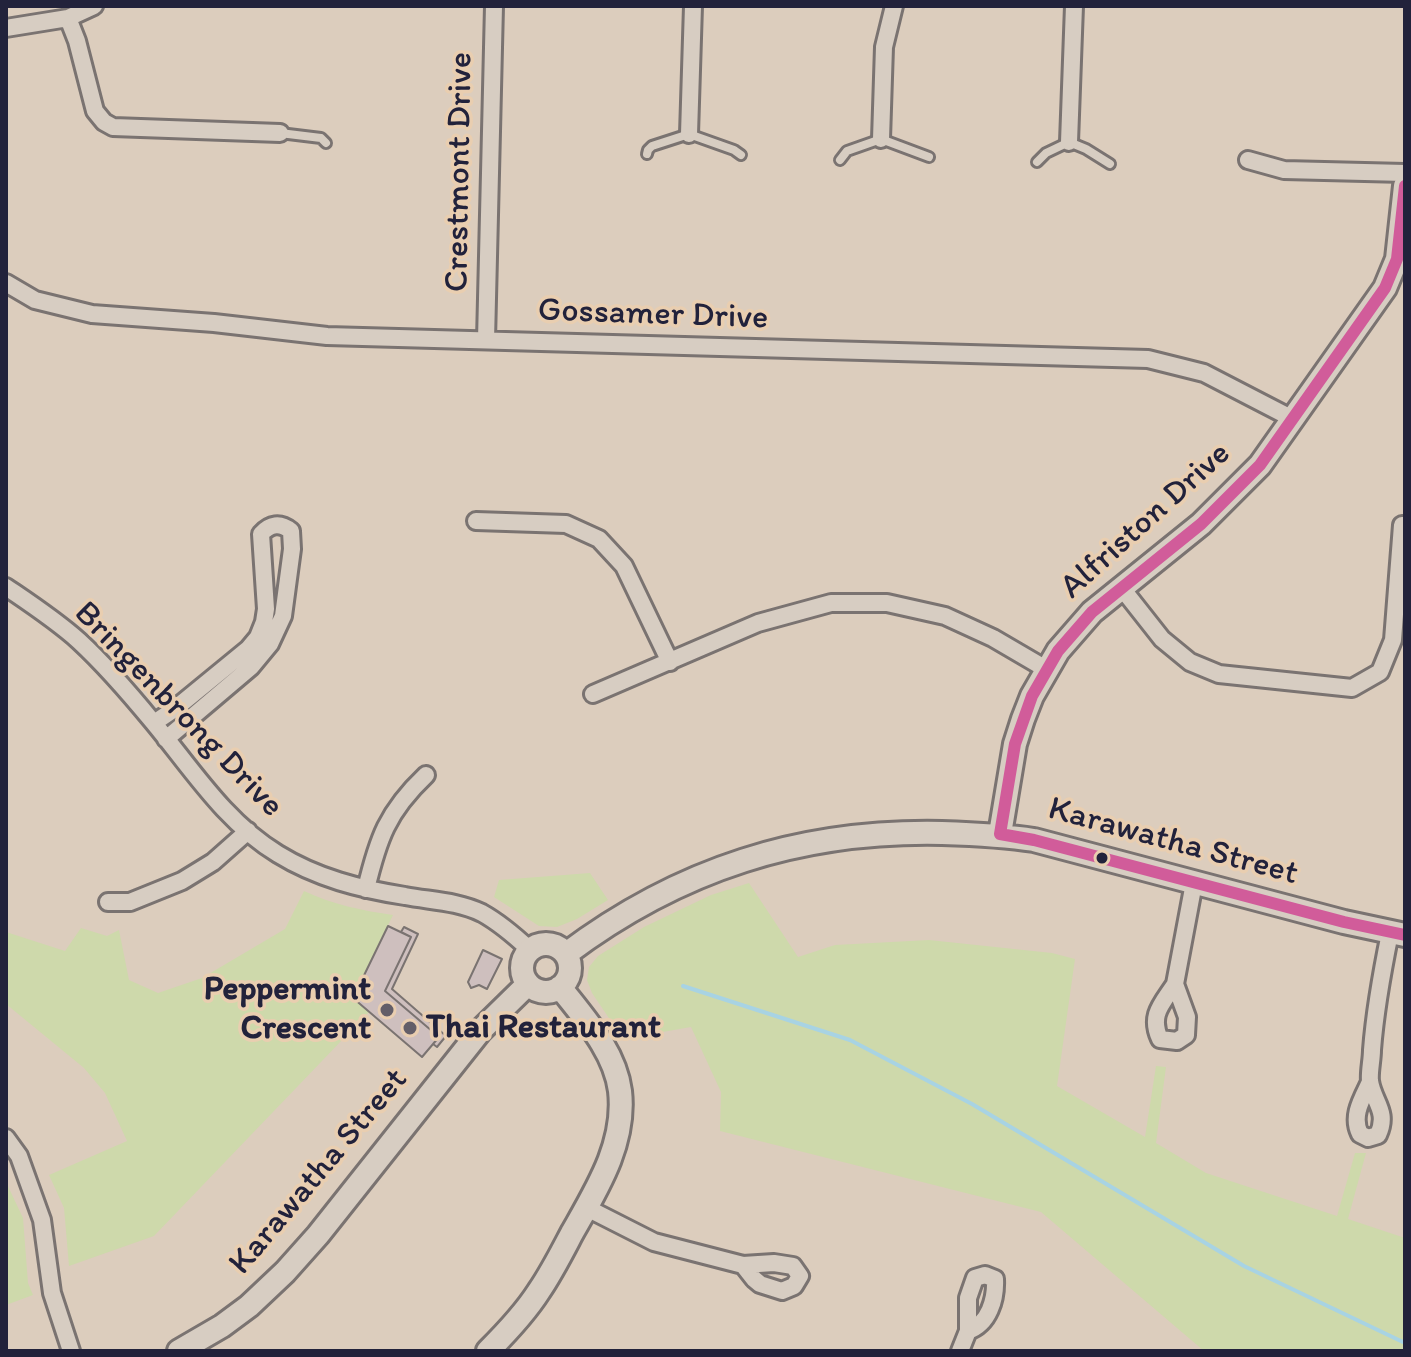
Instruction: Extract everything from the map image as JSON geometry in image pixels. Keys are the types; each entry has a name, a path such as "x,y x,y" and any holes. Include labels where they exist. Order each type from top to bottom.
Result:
{"street":[{"path":"6,28 68,18 94,6"},
{"name":"Crestmont Drive","path":"486,340 494,6"},
{"path":"689,134 693,6"},
{"path":"881,139 884,47 894,6"},
{"path":"1069,142 1074,6"},
{"path":"68,18 95,111 113,127 280,133"},
{"path":"1248,160 1284,170 1405,173"},
{"name":"Alfriston Drive","path":"1000,834 1015,744 1032,696 1046,669 1092,612 1212,514 1260,465 1385,288 1397,259 1405,186"},
{"name":"Gossamer Drive","path":"6,283 35,300 92,314 214,323 327,336 1148,359 1204,373 1293,419"},
{"path":"476,521 566,524 599,539 624,566 670,662"},
{"path":"1121,587 1162,639 1190,662 1219,674 1352,688 1380,672 1393,640 1402,525"},
{"path":"154,723 248,649 258,637 266,609 261,534 267,528 284,526 291,531 292,549 283,616 270,644 251,667 166,739"},
{"name":"Bringenbrong Drive","path":"6,587 51,618 113,675 223,809 278,854 334,880 366,889 453,903 480,913 507,928 530,950"},
{"path":"593,694 758,623 831,603 887,603 945,616 993,638 1046,669"},
{"path":"366,889 379,839 388,821 401,800 426,775"},
{"path":"108,902 130,902 182,881 213,862 248,831"},
{"name":"Karawatha Street","path":"566,954 600,928 649,899 708,872 767,853 838,837 906,832 1000,834 1034,840 1397,934"},
{"path":"1175,984 1194,883"},
{"path":"1370,1082 1374,1017 1397,934"},
{"path":"544,944 560,948 566,954 569,975 560,987 547,992 528,984 522,970 525,956 530,950 544,944"},
{"name":"Karawatha Street","path":"179,1351 249,1306 285,1272 480,1031 528,984"},
{"path":"488,1351 540,1291 608,1167 619,1133 620,1089 607,1050 560,987"},
{"path":"6,1138 19,1156 42,1220 52,1293 71,1351"},
{"path":"587,1208 654,1242 743,1265"},
{"path":"960,1351 968,1331"}],"lane":[{"path":"280,133 321,138 326,143"},
{"path":"647,154 652,146 689,134 741,155"},
{"path":"840,160 847,151 881,139 929,157"},
{"path":"1037,162 1046,153 1069,142 1110,164"}],"green space":[{"path":"590,873 608,900 557,927 539,926 494,897 499,880"},
{"path":"749,883 798,957 835,945 929,940 1052,953 1075,959 1057,1086 1145,1137 1156,1066 1166,1067 1156,1143 1206,1173 1337,1216 1355,1153 1366,1153 1348,1219 1405,1238 1405,1351 1204,1351 1041,1212 720,1131 721,1092 691,1027 623,1039 592,993 587,980 589,967 598,956 644,927 711,895"},
{"path":"304,891 325,900 393,915 353,998 369,1012 154,1236 69,1266 64,1208 49,1175 127,1141 105,1093 84,1068 6,1004 6,932 65,951 81,928 107,936 119,930 129,980 158,993 202,978 285,929"},
{"path":"6,1182 23,1218 28,1283 33,1295 6,1305"}],"building":[{"path":"388,926 411,937 385,991 439,1037 422,1057 353,998"},
{"path":"404,927 418,934 392,989 446,1036 437,1047 433,1044 439,1037 385,991 411,937 401,932"},
{"path":"483,950 502,959 487,989 479,985 471,988 468,982"}],"waterway":[{"path":"683,986 850,1040 972,1104 1244,1266 1405,1343"}],"transit line":[{"path":"1000,834 1015,744 1032,696 1058,651 1092,612 1201,524 1260,465 1385,288 1397,259 1405,186"},
{"path":"1000,834 1034,840 1344,922 1405,935"}],"place":[{"name":"Peppermint Crescent","path":"387,1010"},
{"name":"Thai Restaurant","path":"410,1028"}]}
